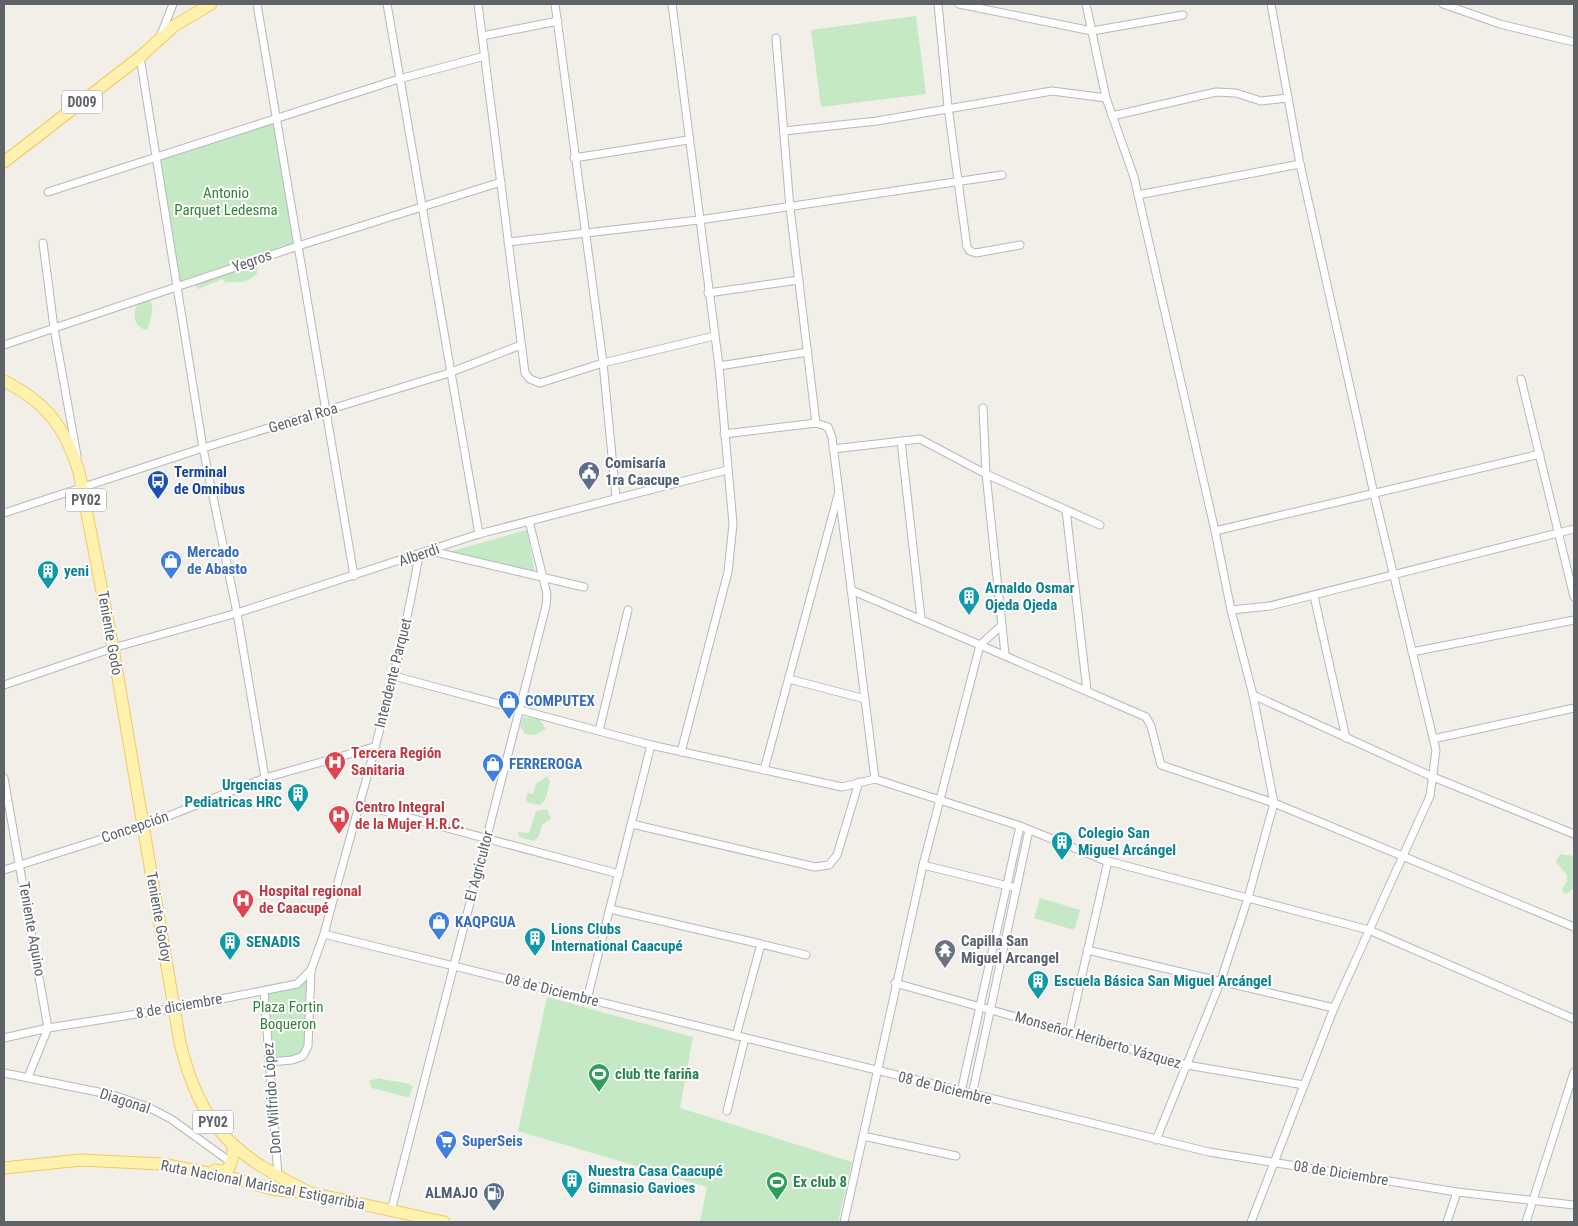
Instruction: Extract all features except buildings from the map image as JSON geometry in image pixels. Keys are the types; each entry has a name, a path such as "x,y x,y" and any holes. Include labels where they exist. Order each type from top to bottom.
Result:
{"main road":[{"name":"D009","path":"4,162 140,57 174,26 211,4"},
{"name":"Teniente Godo","path":"4,381 22,390 51,415 72,447 83,488 113,648 143,826"},
{"name":"Teniente Godoy","path":"143,826 176,1008"},
{"name":"PY02","path":"176,1008 180,1043 192,1085 203,1107 245,1157 311,1193"},
{"path":"189,1169 222,1171 229,1168 232,1163 233,1145"},
{"name":"Ruta Nacional Mariscal Estigarribia","path":"4,1168 81,1160 133,1161 225,1176 276,1190 311,1193 429,1221 444,1222"}],"street":[{"path":"159,40 172,4"},
{"path":"256,4 354,576"},
{"path":"387,4 449,373 479,534"},
{"path":"478,4 525,373 530,380 540,383 603,363 714,336"},
{"path":"555,4 574,158 603,363 616,497"},
{"path":"672,4 688,140 719,366 733,524 728,572 681,752"},
{"path":"938,4 948,107 967,246 970,251 976,253 1020,244"},
{"path":"959,4 1092,31 1183,15"},
{"path":"1086,4 1106,98 1138,195 1215,530 1231,610 1253,695 1274,803 1248,898 1220,983 1156,1140"},
{"path":"1251,1222 1334,1008 1430,796 1436,750 1374,494 1300,164 1271,4"},
{"path":"1443,4 1500,24 1574,42"},
{"path":"482,36 558,21"},
{"path":"776,38 790,208 816,423"},
{"path":"48,192 277,120 399,79 485,56"},
{"path":"140,57 175,287 203,448 237,614 265,778"},
{"path":"784,131 877,121 948,107 1052,91 1106,98"},
{"path":"1112,116 1216,92 1236,93 1261,101 1276,101 1288,98"},
{"path":"574,158 688,140"},
{"path":"1138,195 1300,164"},
{"path":"508,242 790,208 1002,175"},
{"name":"Yegros","path":"4,345 298,246 501,182"},
{"path":"43,242 54,328 83,488"},
{"path":"708,293 799,280"},
{"name":"General Roa","path":"4,513 203,448 449,373 521,345"},
{"path":"719,366 808,352"},
{"path":"1521,379 1574,596"},
{"path":"983,408 986,474 1005,654"},
{"path":"724,434 816,423 828,427 833,449 875,778"},
{"path":"833,449 920,439 986,474 1100,525"},
{"path":"901,441 921,618"},
{"path":"1215,530 1540,454"},
{"name":"Alberdi","path":"4,685 113,648 237,614 479,534 616,497 727,470"},
{"path":"764,770 838,491"},
{"path":"1066,510 1087,691"},
{"name":"El Agricultor","path":"391,1211 546,606 547,594 529,521"},
{"path":"1231,610 1270,606 1314,596 1394,577 1574,529"},
{"path":"430,551 543,579 584,587"},
{"name":"Intendente Parquet","path":"324,934 394,676 409,613 419,555"},
{"path":"851,590 1005,654 1146,717 1151,726 1161,765 1274,803 1574,927"},
{"path":"1314,596 1346,738"},
{"path":"599,731 628,610"},
{"path":"1412,652 1574,620"},
{"path":"844,1222 895,983 923,865 980,645 1002,626"},
{"path":"394,676 651,745 842,787 875,778 1020,826 1108,861 1369,930 1574,1019"},
{"path":"789,679 865,700"},
{"path":"1253,695 1433,777 1574,834"},
{"path":"1433,739 1574,708"},
{"path":"587,999 651,745"},
{"name":"Concepción","path":"4,870 143,826 265,778 374,747"},
{"name":"Teniente Aquino","path":"4,778 21,865 48,1028"},
{"path":"632,824 815,867 829,865 837,855 859,782"},
{"path":"358,804 487,837 619,874"},
{"path":"972,1095 1011,887 1020,826"},
{"path":"961,1092 1011,887 1029,830"},
{"path":"1069,1032 1108,861"},
{"path":"923,865 1011,887"},
{"path":"610,909 806,955"},
{"path":"269,1062 292,1060 303,1056 308,1046 311,970 324,934"},
{"name":"08 de Diciembre","path":"324,934 1209,1152 1457,1192 1574,1204"},
{"path":"736,1036 761,944"},
{"path":"1087,950 1220,983 1334,1008"},
{"name":"8 de diciembre","path":"4,1038 48,1028 176,1008 297,984 311,970"},
{"name":"Monseñor Heriberto Vázquez","path":"895,983 1187,1065 1304,1085"},
{"name":"Don Wilfrido López","path":"264,991 278,1176"},
{"path":"28,1077 48,1028"},
{"path":"728,1111 745,1038"},
{"path":"1526,1222 1571,1094 1574,1072"},
{"name":"Diagonal","path":"4,1073 114,1095 148,1107 171,1120 232,1163"},
{"path":"863,1136 956,1156"},
{"path":"1447,1222 1457,1192"}],"green space":[{"path":"916,16 926,94 821,107 811,30"},
{"name":"Antonio Parquet Ledesma","path":"277,120 298,246 175,287 155,158"},
{"path":"257,265 257,274 250,279 240,282 228,282 223,285 226,282 222,279 198,289 195,286 200,282"},
{"path":"150,300 152,311 147,330 137,324 135,313 137,305"},
{"path":"527,530 535,573 448,552"},
{"path":"523,717 539,719 546,729 535,735 525,734 520,726"},
{"path":"547,776 550,781 545,800 540,805 528,803 526,800 527,793 533,794 536,784"},
{"path":"547,809 551,819 542,825 539,836 534,841 519,837 518,832 529,833 536,811"},
{"path":"1560,854 1574,856 1574,888 1566,894 1563,893 1562,889 1567,881 1567,875 1556,862"},
{"path":"1040,898 1080,910 1074,930 1034,918"},
{"name":"Plaza Fortin Boqueron","path":"311,970 308,1046 303,1056 269,1062 264,991 297,984"},
{"path":"547,997 693,1037 680,1108 852,1162 838,1222 700,1222 707,1187 518,1131"},
{"path":"379,1078 413,1086 409,1097 372,1088 369,1081"}],"place":[{"name":"Comisaría 1ra Caacupe","path":"589,491"},
{"name":"Terminal de Omnibus","path":"158,500"},
{"name":"Mercado de Abasto","path":"171,580"},
{"name":"yeni","path":"48,590"},
{"name":"Arnaldo Osmar Ojeda Ojeda","path":"969,616"},
{"name":"COMPUTEX","path":"509,720"},
{"name":"Tercera Región Sanitaria","path":"335,781"},
{"name":"FERREROGA","path":"493,783"},
{"name":"Urgencias Pediatricas HRC","path":"298,813"},
{"name":"Centro Integral de la Mujer H.R.C.","path":"339,835"},
{"name":"Colegio San Miguel Arcángel","path":"1062,861"},
{"name":"Hospital regional de Caacupé","path":"243,919"},
{"name":"KAQPGUA","path":"439,941"},
{"name":"Lions Clubs International Caacupé","path":"535,957"},
{"name":"SENADIS","path":"230,961"},
{"name":"Capilla San Miguel Arcangel","path":"945,969"},
{"name":"Escuela Básica San Miguel Arcángel","path":"1038,1000"},
{"name":"club tte fariña","path":"599,1093"},
{"name":"SuperSeis","path":"446,1160"},
{"name":"Nuestra Casa Caacupé Gimnasio Gavioes","path":"572,1199"},
{"name":"Ex club 8","path":"777,1201"},
{"name":"ALMAJO","path":"494,1212"}]}
